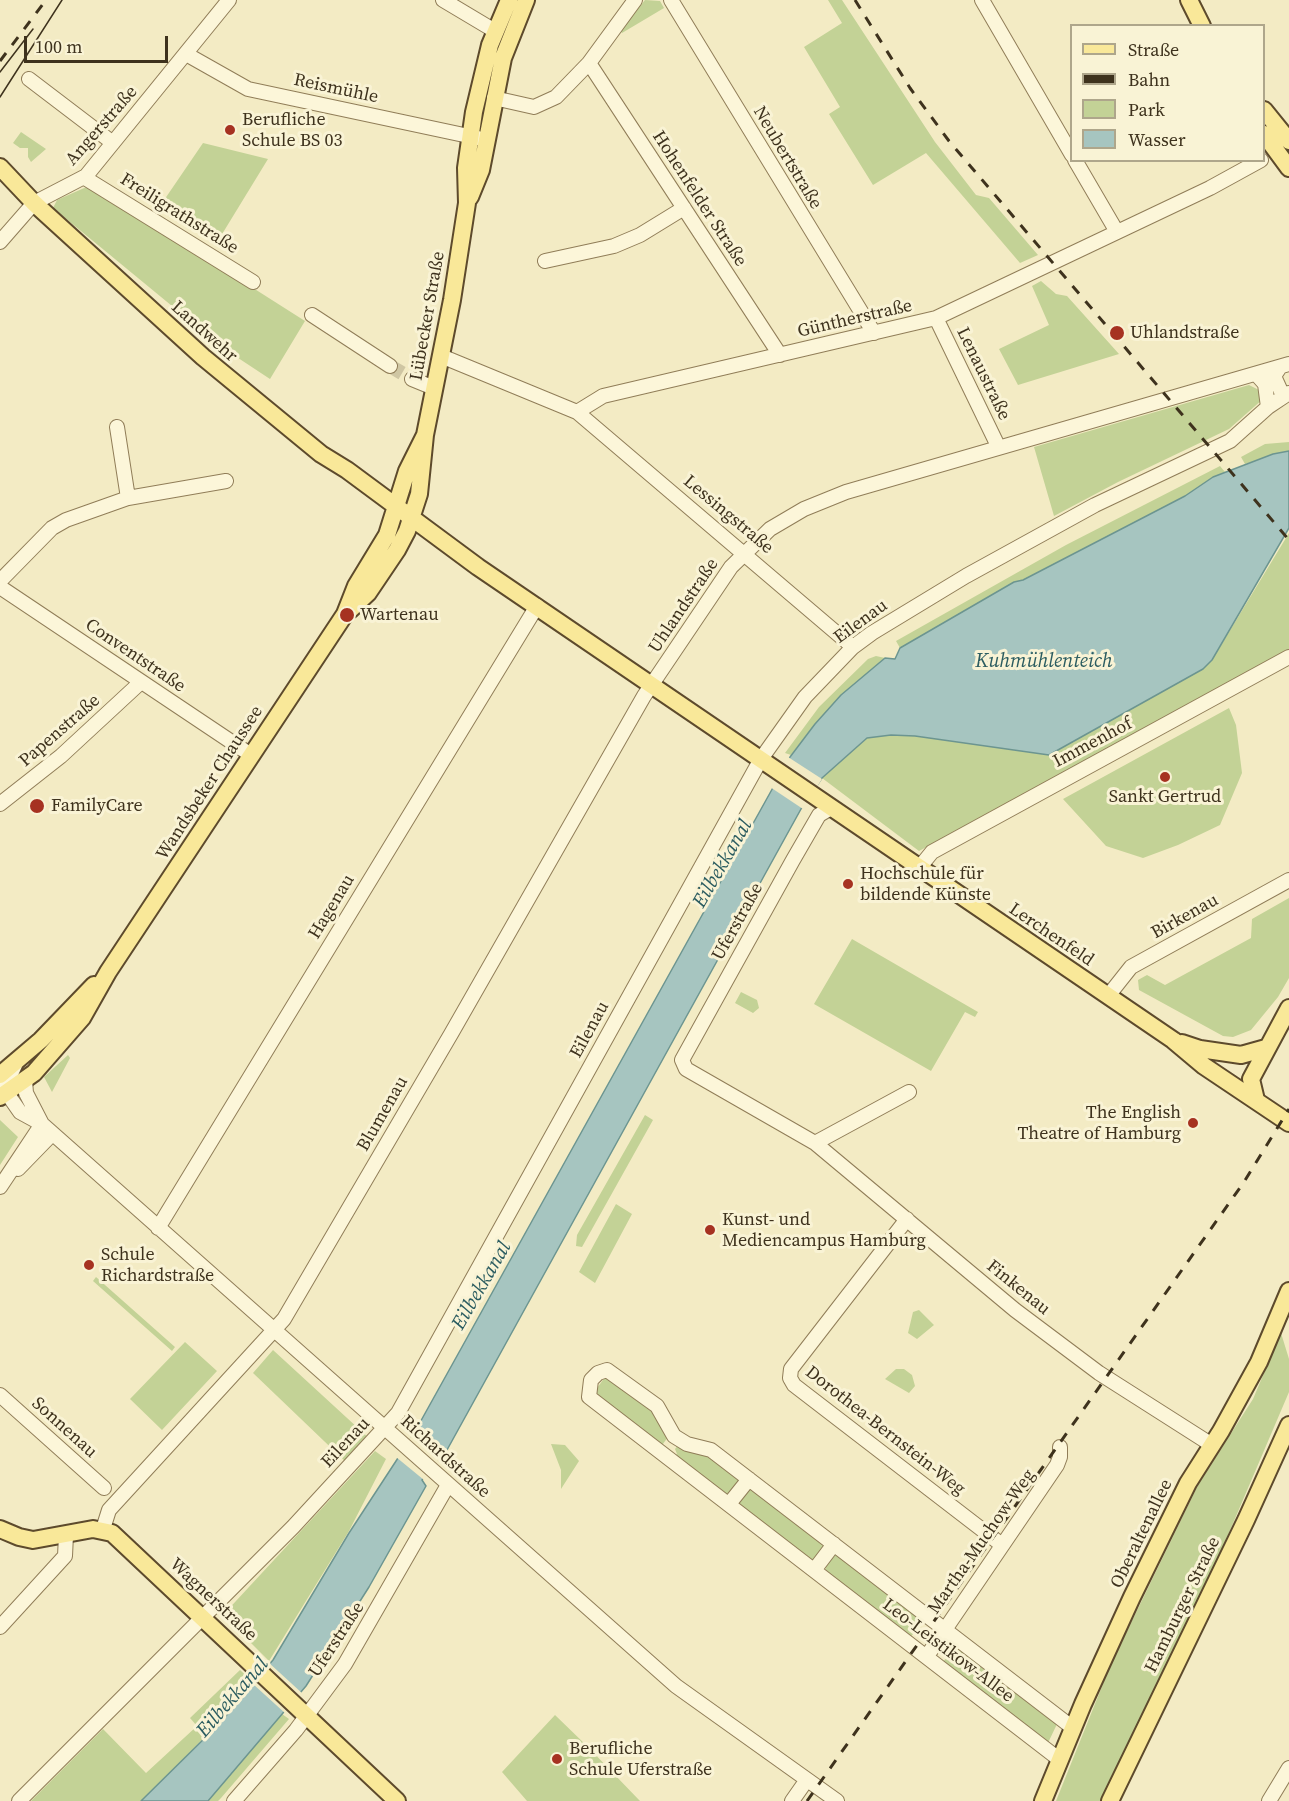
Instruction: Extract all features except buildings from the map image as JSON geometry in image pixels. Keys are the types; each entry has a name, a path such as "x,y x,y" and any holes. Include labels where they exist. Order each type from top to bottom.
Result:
{"main road":[{"name":"Lübecker Straße","path":"478,138 483,69 497,26 509,0"},
{"name":"Lübecker Straße","path":"412,518 422,478 424,435 441,356 467,203 466,168 494,98 506,46 525,0"},
{"path":"1189,0 1201,24"},
{"path":"1265,117 1276,153"},
{"path":"1265,137 1289,168"},
{"name":"Landwehr","path":"0,167 34,203 240,389 321,454 412,518"},
{"name":"Lübecker Straße","path":"398,507 407,471 424,435"},
{"name":"Wandsbeker Chaussee","path":"2,1095 26,1080 56,1051 82,1018 108,972 345,614 356,586 387,535 398,507"},
{"path":"412,518 761,759"},
{"name":"Wandsbeker Chaussee","path":"345,614 368,593 397,550 412,518"},
{"name":"Lerchenfeld","path":"761,759 1173,1040 1204,1066 1289,1123"},
{"name":"Wandsbeker Chaussee","path":"0,1075 108,972"},
{"path":"1256,1100 1251,1079 1288,1009"},
{"path":"1173,1040 1200,1049 1227,1054 1241,1055 1266,1048"},
{"name":"Oberaltenallee","path":"1043,1801 1073,1728 1183,1494 1259,1362 1289,1291"},
{"name":"Hamburger Straße","path":"1110,1801 1246,1520 1289,1425"},
{"path":"0,1529 33,1540 104,1529"},
{"name":"Wagnerstraße","path":"104,1529 115,1535 397,1801"}],"street":[{"name":"Angerstraße","path":"34,203 85,178 229,0"},
{"path":"494,98 538,106 556,97 589,63 635,0"},
{"name":"Neubertstraße","path":"671,0 874,333"},
{"path":"982,0 1070,153"},
{"path":"445,1 473,16 477,21 497,26 506,46"},
{"name":"Reismühle","path":"186,54 248,88 478,138"},
{"name":"Hohenfelder Straße","path":"589,63 780,355"},
{"path":"29,79 113,143"},
{"path":"1076,162 1117,232"},
{"name":"Güntherstraße","path":"577,411 603,396 936,318 1258,162"},
{"name":"Freiligrathstraße","path":"85,178 253,282"},
{"path":"0,242 34,203"},
{"path":"545,261 614,246 640,235 684,208"},
{"path":"312,315 390,366"},
{"name":"Lenaustraße","path":"936,318 998,446"},
{"path":"441,356 577,411"},
{"name":"Uhlandstraße","path":"653,686 712,591 745,552 770,529 804,509 846,492 998,446 1284,366"},
{"name":"Uhlandstraße","path":"1284,366 1274,376 1286,395"},
{"path":"1256,374 1265,384 1268,407"},
{"path":"412,379 434,388"},
{"name":"Eilenau","path":"19,1801 293,1527 386,1428 407,1399 761,759 805,697 853,647 872,633 966,576 1063,522 1140,482 1230,441 1268,407 1286,395"},
{"name":"Lessingstraße","path":"577,411 745,552 853,647"},
{"path":"117,427 128,498"},
{"path":"0,581 52,528 63,521 128,498 226,482"},
{"name":"Conventstraße","path":"0,587 251,755"},
{"name":"Hagenau","path":"158,1228 537,606"},
{"name":"Immenhof","path":"919,868 932,852 1289,657"},
{"name":"Papenstraße","path":"0,804 61,756 141,682"},
{"name":"Blumenau","path":"104,1529 106,1515 118,1499 275,1330 292,1305 440,1054 644,696 653,686"},
{"name":"Uferstraße","path":"682,1060 819,815 831,808"},
{"name":"Birkenau","path":"1108,996 1131,967 1289,880"},
{"path":"2,1095 5,1083 17,1060"},
{"name":"Finkenau","path":"682,1060 688,1073 815,1143 1015,1310 1090,1366 1212,1445"},
{"name":"Richardstraße","path":"26,1080 27,1096 47,1129"},
{"path":"815,1143 909,1092"},
{"name":"Richardstraße","path":"2,1095 20,1112 47,1129 676,1686 837,1801"},
{"path":"0,1187 47,1129"},
{"name":"Dorothea-Bernstein-Weg","path":"907,1219 791,1369 790,1378 794,1385 1002,1545"},
{"name":"Leo-Leistikow-Allee","path":"1060,1760 589,1397 591,1380 598,1373 607,1370 657,1406 674,1436 687,1444 711,1449 1073,1728"},
{"name":"Sonnenau","path":"0,1395 104,1488"},
{"path":"661,1452 674,1436"},
{"name":"Martha-Muchow-Weg","path":"927,1656 943,1629 1057,1465 1060,1447"},
{"path":"729,1504 749,1479"},
{"name":"Uferstraße","path":"234,1801 301,1711 345,1664 369,1626 448,1485"},
{"path":"0,1627 65,1556 66,1535"},
{"path":"815,1569 834,1545"},
{"path":"1269,1801 1289,1768"},
{"path":"792,1801 806,1781"}],"green space":[{"path":"645,0 660,1 664,8 622,33 620,30"},
{"path":"828,0 842,0 935,142 976,195 989,198 1038,255 1020,263 926,153 873,185 829,114 840,107 804,47 842,23"},
{"path":"21,132 46,149 31,162 28,157 28,148 20,148 13,143"},
{"path":"203,143 268,159 216,244 158,209"},
{"path":"91,185 305,321 270,379 223,348 53,208 57,200"},
{"path":"1041,281 1056,294 1067,296 1119,354 1018,385 999,349 1049,325 1032,286"},
{"path":"1249,385 1261,391 1263,399 1229,429 1118,482 1054,516 1034,447"},
{"path":"1289,442 1289,451 1245,464 1241,457 1265,444"},
{"path":"1220,466 1225,472 1185,496 1023,580 1014,582 900,648 896,641 1066,545"},
{"path":"1289,533 1289,651 919,851 822,778 867,738 891,735 915,736 1049,755 1203,669 1212,660"},
{"path":"876,656 885,658 841,695 791,755 785,753 819,707 868,659"},
{"path":"1229,708 1236,725 1242,773 1220,825 1178,845 1143,858 1106,846 1063,799"},
{"path":"1289,898 1289,978 1278,997 1251,1030 1233,1037 1223,1036 1139,990 1138,980 1147,975 1165,985 1251,938 1252,919"},
{"path":"852,939 978,1012 975,1017 965,1012 931,1071 814,1004"},
{"path":"741,992 757,1000 759,1008 753,1013 735,1003"},
{"path":"68,1055 70,1058 52,1092 44,1077"},
{"path":"645,1115 653,1120 582,1247 576,1246 577,1235"},
{"path":"0,1120 18,1137 0,1165"},
{"path":"616,1204 632,1214 595,1283 579,1272"},
{"path":"96,1277 175,1347 172,1351 93,1281"},
{"path":"919,1310 934,1325 917,1339 908,1333 913,1312"},
{"path":"1281,1333 1289,1359 1289,1392 1225,1542 1101,1801 1056,1801 1111,1664 1198,1485 1253,1399"},
{"path":"185,1342 217,1371 162,1430 130,1399"},
{"path":"273,1350 371,1440 348,1464 253,1373"},
{"path":"896,1369 904,1369 912,1375 915,1386 909,1393 885,1379"},
{"path":"608,1373 611,1380 649,1409 652,1406 668,1437 660,1448 647,1433 598,1395 592,1395"},
{"path":"551,1444 565,1445 579,1461 561,1489 561,1470"},
{"path":"679,1444 708,1452 741,1480 728,1496 708,1485 711,1482 695,1470 686,1468 674,1457 677,1454 675,1449"},
{"path":"375,1451 386,1459 349,1531 269,1661 223,1615"},
{"path":"745,1490 754,1490 827,1547 815,1563 763,1522 758,1524 736,1502"},
{"path":"835,1551 925,1618 910,1638 823,1573 826,1569 824,1565"},
{"path":"956,1647 1057,1724 1047,1745 942,1663"},
{"path":"240,1670 254,1683 143,1801 31,1801 103,1729 146,1773 197,1726 190,1718"},
{"path":"282,1714 289,1719 221,1798 218,1801 208,1801"},
{"name":"Berufliche Schule Uferstraße","path":"555,1715 640,1801 527,1801 502,1772"}],"water":[{"name":"Kuhmühlenteich","path":"1289,451 1289,528 1212,660 1203,669 1049,755 915,736 891,735 867,738 822,778 801,809 442,1459 439,1457 422,1480 426,1486 369,1587 306,1686 208,1801 141,1801 220,1723 273,1660 349,1533 413,1435 790,757 815,724 841,695 885,658 895,659 900,648 1014,582 1023,580 1185,496 1213,477 1273,454"}],"pier":[{"path":"788,757 822,779 803,809 770,787"},
{"path":"412,1435 439,1459 424,1480 396,1457"},
{"path":"268,1662 303,1694 286,1714 253,1684"}],"tunnel":[{"path":"390,366 412,379"}],"tram line":[{"path":"0,97 62,0"},
{"path":"0,72 33,29"}],"railway":[{"path":"0,61 46,0"},
{"path":"855,0 910,88 949,141 1289,540"},
{"path":"807,1801 1244,1182 1289,1109"}],"place":[{"name":"Berufliche Schule BS 03","path":"230,130"},
{"name":"Uhlandstraße","path":"1117,333"},
{"name":"Wartenau","path":"347,615"},
{"name":"Sankt Gertrud","path":"1165,777"},
{"name":"FamilyCare","path":"37,806"},
{"name":"Hochschule für bildende Künste","path":"848,884"},
{"name":"The English Theatre of Hamburg","path":"1193,1123"},
{"name":"Kunst- und Mediencampus Hamburg","path":"710,1230"},
{"name":"Schule Richardstraße","path":"89,1265"},
{"name":"Berufliche Schule Uferstraße","path":"557,1759"}],"water label":[{"name":"Eilbekkanal","path":"723,864"},
{"name":"Eilbekkanal","path":"482,1286"},
{"name":"Eilbekkanal","path":"233,1698"}]}
